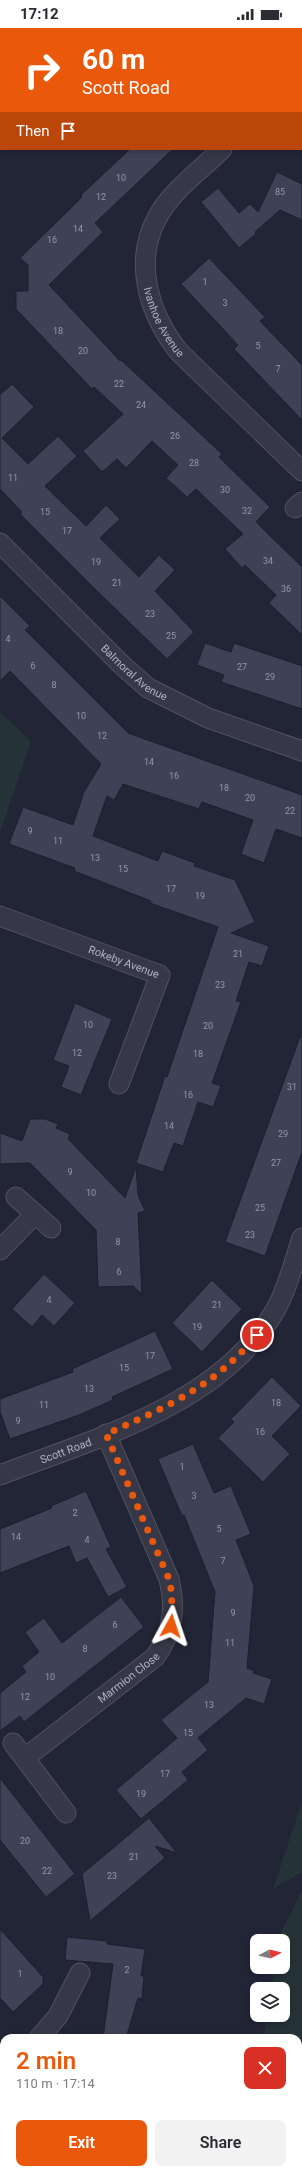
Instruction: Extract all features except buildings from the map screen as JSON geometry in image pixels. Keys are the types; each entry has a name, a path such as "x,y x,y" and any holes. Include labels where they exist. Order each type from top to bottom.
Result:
{"street":[{"name":"Ivanhoe Avenue","path":"221,150 171,198 157,218 150,237 146,258 146,279 149,297 166,335 179,352 302,471"},
{"name":"Balmoral Avenue","path":"0,543 123,666 148,688 208,718 302,751"},
{"name":"Rokeby Avenue","path":"0,916 160,975 120,1084"},
{"path":"16,1197 51,1228"},
{"path":"0,1250 35,1214"},
{"name":"Scott Road","path":"0,1475 106,1434 162,1410 195,1391 222,1372 247,1347 267,1323 276,1308 302,1238"},
{"name":"Marmion Close","path":"25,1758 155,1657 166,1642 171,1626 172,1594 169,1579 106,1434"},
{"path":"13,1743 66,1813"},
{"path":"42,2034 58,2016 80,1973"}],"shaded area":[{"path":"0,712 31,741 0,833"},
{"path":"302,1802 302,1872 273,1889"},
{"path":"302,1891 302,2034 264,2034 266,2022 290,2022 290,1982 272,1982 274,1974 290,1974 290,1934 281,1934"}],"route":[{"path":"171,1626 173,1610 169,1579 106,1434 162,1410 195,1391 222,1372 257,1335"}]}
